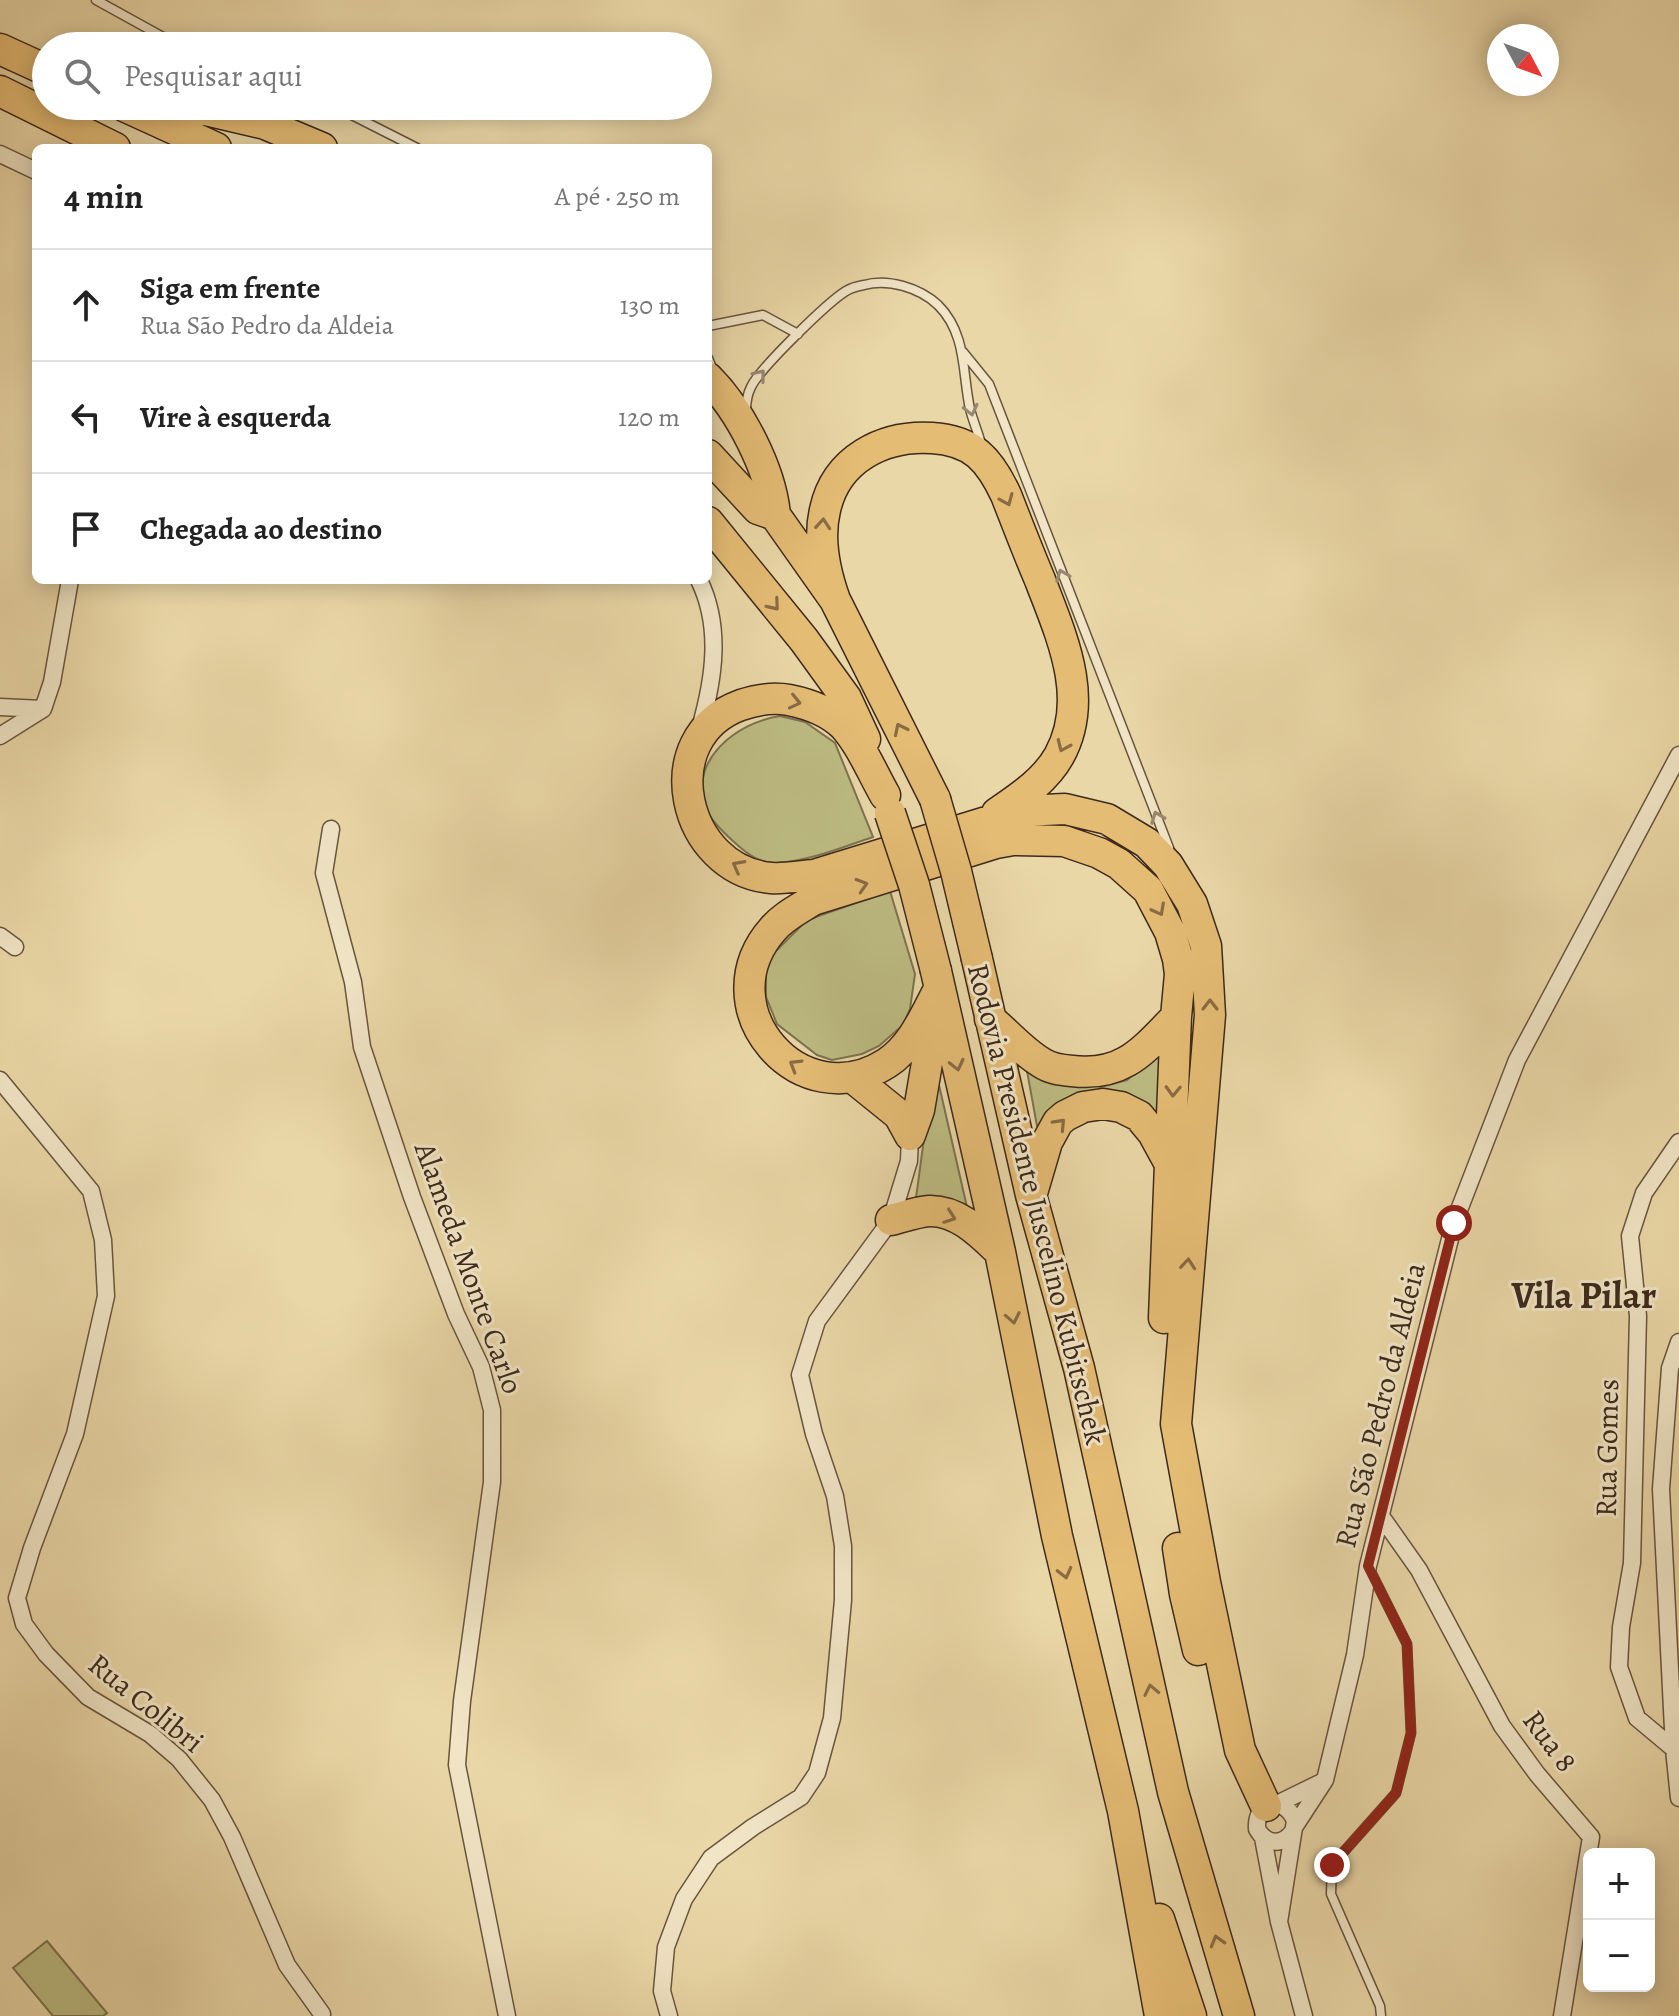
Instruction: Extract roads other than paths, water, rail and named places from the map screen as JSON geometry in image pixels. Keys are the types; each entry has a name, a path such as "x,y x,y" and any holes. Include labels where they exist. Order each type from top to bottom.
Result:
{"highway":[{"path":"6,52 32,62"},
{"path":"0,91 32,107"},
{"path":"59,120 107,144"},
{"path":"155,120 207,144"},
{"path":"283,120 316,144"},
{"path":"714,383 746,427 773,495 775,515"},
{"path":"835,600 823,548 824,511 839,477 857,458 880,444 938,438 964,446 977,454 1006,495 1060,632 1068,660 1073,702 1071,729 1051,769 1028,792 984,821"},
{"name":"Rodovia Presidente Juscelino Kubitschek","path":"712,459 758,509 775,515 835,600 935,799 956,871 1031,1195 1079,1368 1173,1792 1239,2016"},
{"name":"Rodovia Presidente Juscelino Kubitschek","path":"712,527 804,640 846,698 864,735 914,885 1000,1252 1057,1536 1123,1811"},
{"path":"888,804 844,727 823,710 782,699 750,702 713,721 697,741 687,773 691,810 703,838 724,858 754,874 784,878 814,875 984,821 1037,809 1065,809 1092,814 1121,825 1147,843 1168,865 1197,914 1206,946 1210,1015 1176,1424 1240,1750 1266,1819"},
{"path":"938,980 916,1033 903,1049 887,1063 852,1077 832,1078 810,1074 776,1051 752,1013 748,987 754,961 767,936 787,917 813,900 1004,842 1029,839 1064,841 1099,853 1133,874 1148,890 1170,932 1180,974 1160,1425 1185,1594 1224,1759 1266,1819"},
{"path":"910,1135 919,1110 938,980"},
{"path":"990,1019 1043,1064 1059,1070 1095,1072 1112,1070 1136,1057 1176,1017"},
{"path":"852,1077 899,1115 910,1135"},
{"path":"1031,1195 1051,1132 1065,1116 1092,1105 1114,1105 1139,1116 1153,1133 1170,1164"},
{"path":"891,1220 927,1211 941,1213 959,1219 976,1230 1000,1252"},
{"path":"1123,1811 1160,2016"},
{"path":"1123,1811 1191,2016"}],"street":[{"path":"0,154 32,169"},
{"path":"0,736 43,709 52,682 69,584"},
{"path":"697,741 705,710 715,634 712,612 701,584"},
{"path":"0,707 43,709"},
{"name":"Rua São Pedro da Aldeia","path":"1294,1828 1325,1780 1355,1655 1368,1566 1454,1223 1517,1060 1679,755"},
{"name":"Alameda Monte Carlo","path":"331,829 324,873 353,982 362,1047 412,1197 456,1314 481,1367 492,1410 492,1482 462,1701 457,1765 507,2016"},
{"path":"0,936 15,947"},
{"name":"Rua Colibri","path":"0,1080 91,1191 103,1240 106,1296 75,1434 32,1548 17,1598 24,1624 46,1654 88,1697 150,1734 179,1759 212,1800 232,1837 287,1965 322,2014"},
{"path":"669,2016 662,1991 666,1947 684,1899 711,1858 801,1797 817,1773 832,1718 843,1600 843,1546 835,1496 814,1434 800,1375 817,1321 891,1220 909,1161 910,1135"},
{"name":"Rua Gomes","path":"1674,1749 1637,1718 1619,1667 1621,1627 1632,1563 1638,1316 1630,1236 1644,1193 1679,1142"},
{"path":"1679,1342 1670,1368 1661,1489 1679,1798"},
{"name":"Rua 8","path":"1381,1516 1419,1570 1502,1726 1537,1774 1591,1837 1562,2016"},
{"path":"1266,1819 1325,1780"},
{"path":"1266,1819 1288,1808 1294,1817 1279,1922"},
{"path":"1266,1819 1271,1842 1288,1838 1294,1828"},
{"path":"1266,1819 1279,1922 1304,2016"}],"lane":[{"path":"96,0 154,32"},
{"path":"362,120 409,144"},
{"path":"746,427 746,399 752,385 798,334 846,291 887,282 911,289 936,303 950,320 963,352 970,408 988,466"},
{"path":"712,325 763,315 798,334"},
{"path":"963,352 989,384 1185,890"},
{"path":"1368,1566 1407,1644 1411,1733 1396,1793 1332,1865 1331,1894 1380,2006 1381,2016"}],"district":[{"name":"Vila Pilar","path":"1584,1295"}]}
